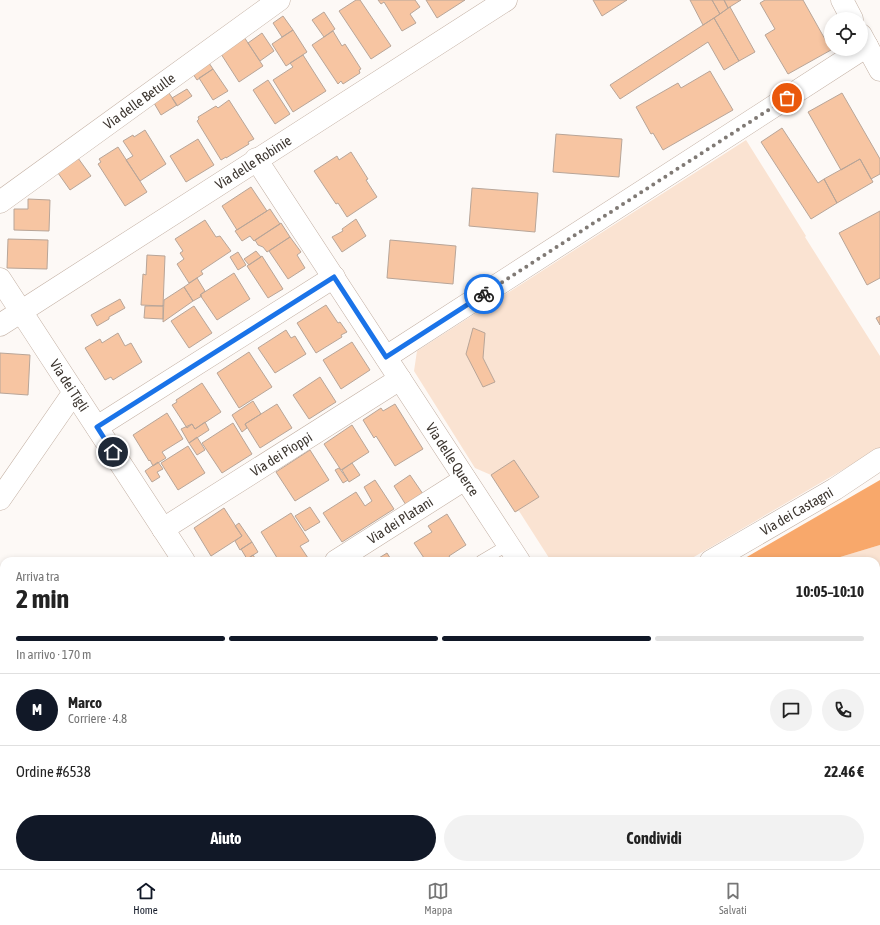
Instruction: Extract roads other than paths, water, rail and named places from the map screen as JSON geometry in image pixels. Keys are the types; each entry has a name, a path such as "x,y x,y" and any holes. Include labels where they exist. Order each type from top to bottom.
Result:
{"street":[{"name":"Via delle Betulle","path":"0,202 279,0"},
{"name":"Via delle Robinie","path":"0,325 256,159 506,0"},
{"path":"842,0 848,12"},
{"path":"868,48 880,70"},
{"path":"386,357 840,56"},
{"name":"Via delle Querce","path":"256,159 513,553"},
{"path":"97,427 334,277"},
{"name":"Via dei Tigli","path":"0,279 181,557"},
{"name":"Via dei Pioppi","path":"163,529 400,379"},
{"path":"0,499 74,392"},
{"name":"Via dei Castagni","path":"718,557 835,489 880,459"},
{"name":"Via dei Platani","path":"342,557 465,479"}],"lane":[{"path":"497,557 513,553"}]}
